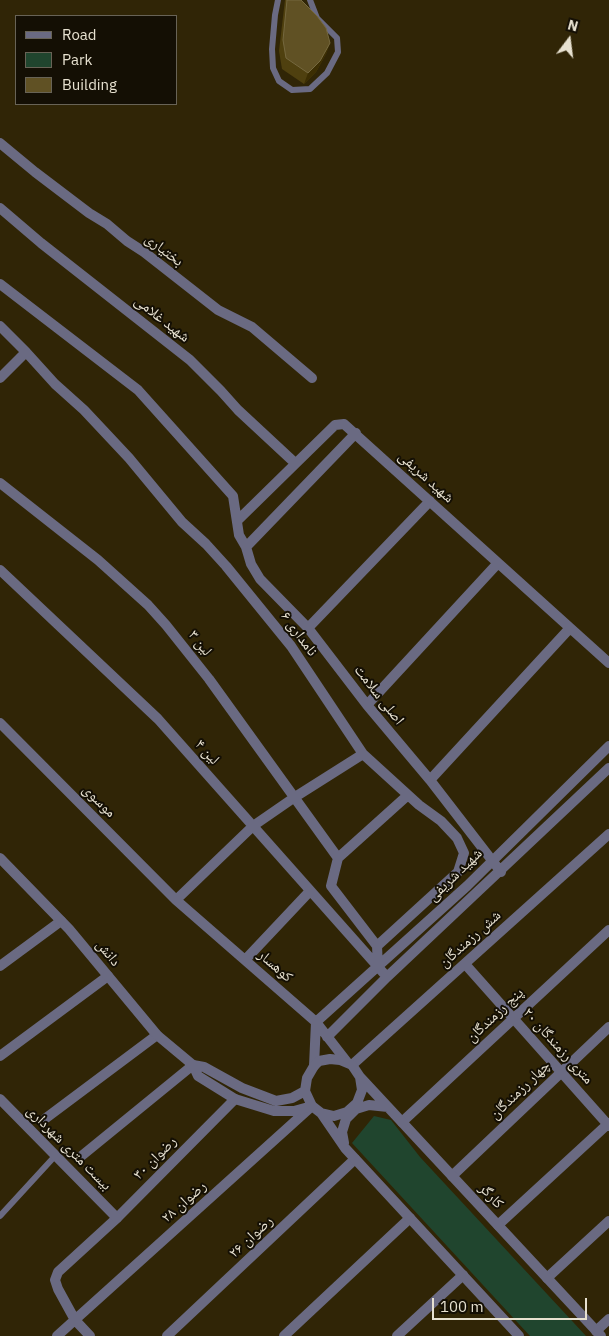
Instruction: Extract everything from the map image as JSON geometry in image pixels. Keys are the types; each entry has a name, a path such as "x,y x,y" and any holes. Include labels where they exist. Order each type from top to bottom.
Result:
{"street":[{"name":"بختیاری","path":"0,143 41,177 107,224 218,310 252,327 312,378"},
{"name":"شهید غلامی","path":"0,208 41,244 190,360 238,410 295,463"},
{"name":"اصلی سلامت","path":"0,284 138,390 233,496 239,535 246,547 251,564 260,579 308,628 501,872"},
{"name":"نامداری ۶","path":"0,326 55,384 84,410 129,458 182,522 226,566 291,646 363,754 408,795 441,821 457,838 464,853 458,872 377,946"},
{"path":"0,378 26,352"},
{"path":"237,521 335,425 344,424 356,433 246,547"},
{"name":"شهید شریفی","path":"356,433 609,663"},
{"name":"لین ۳","path":"0,483 98,560 148,605 182,644 338,858"},
{"path":"308,628 430,501"},
{"path":"367,705 498,563"},
{"name":"لین ۴","path":"0,570 158,719 387,977"},
{"path":"430,780 570,628"},
{"name":"موسوی","path":"0,723 176,900"},
{"name":"شهید شریفی","path":"316,1022 467,886 609,746"},
{"path":"176,900 253,826 363,754"},
{"name":"شهید شریفی","path":"327,1037 387,977 501,872 609,768"},
{"path":"378,967 377,946 331,886 338,858 408,795"},
{"name":"شش رزمندگان","path":"349,1064 465,964 609,834"},
{"name":"دانش","path":"0,858 61,921 157,1035 193,1065 198,1076 235,1099 274,1111 317,1109"},
{"path":"245,960 310,891"},
{"name":"کوهسار","path":"176,900 316,1022 349,1064"},
{"path":"0,966 61,921"},
{"name":"پنج رزمندگان","path":"402,1122 609,930"},
{"name":"۲۰ متری رزمندگان","path":"465,964 608,1124"},
{"path":"0,1056 108,976"},
{"path":"314,1066 316,1022"},
{"name":"چهار رزمندگان","path":"452,1176 609,1027"},
{"path":"46,1118 157,1035"},
{"path":"317,1109 334,1116 348,1112 357,1103 362,1090 360,1076 349,1064 330,1058 319,1061 307,1078 305,1091 317,1109 345,1148 515,1335"},
{"path":"79,1158 193,1065"},
{"name":"دانش","path":"193,1065 204,1067 242,1088 276,1100 292,1098 305,1091"},
{"name":"کارگر","path":"360,1076 599,1334"},
{"name":"رضوان ۳۰","path":"75,1320 55,1280 58,1272 117,1218 235,1099"},
{"path":"345,1148 342,1132 346,1119 356,1109 369,1105 388,1107"},
{"name":"بیست متری شهرداری","path":"2,1106 117,1218"},
{"name":"رضوان ۲۸","path":"57,1336 317,1109"},
{"path":"498,1226 608,1124"},
{"name":"رضوان ۲۶","path":"167,1336 355,1159"},
{"path":"284,1336 410,1218"},
{"path":"547,1278 609,1221"},
{"path":"397,1336 462,1275"},
{"path":"599,1334 609,1319"},
{"path":"75,1320 90,1336"}],"lane":[{"path":"278,0 272,49 273,68 278,81 292,90 310,89 326,73 338,52 337,38 317,18 310,0"},
{"path":"0,1216 55,1156"}],"green space":[{"path":"374,1116 391,1120 420,1157 586,1336 530,1336 352,1143"}],"building":[{"path":"287,0 301,0 326,28 330,43 320,61 308,73 286,58 283,40"}]}
